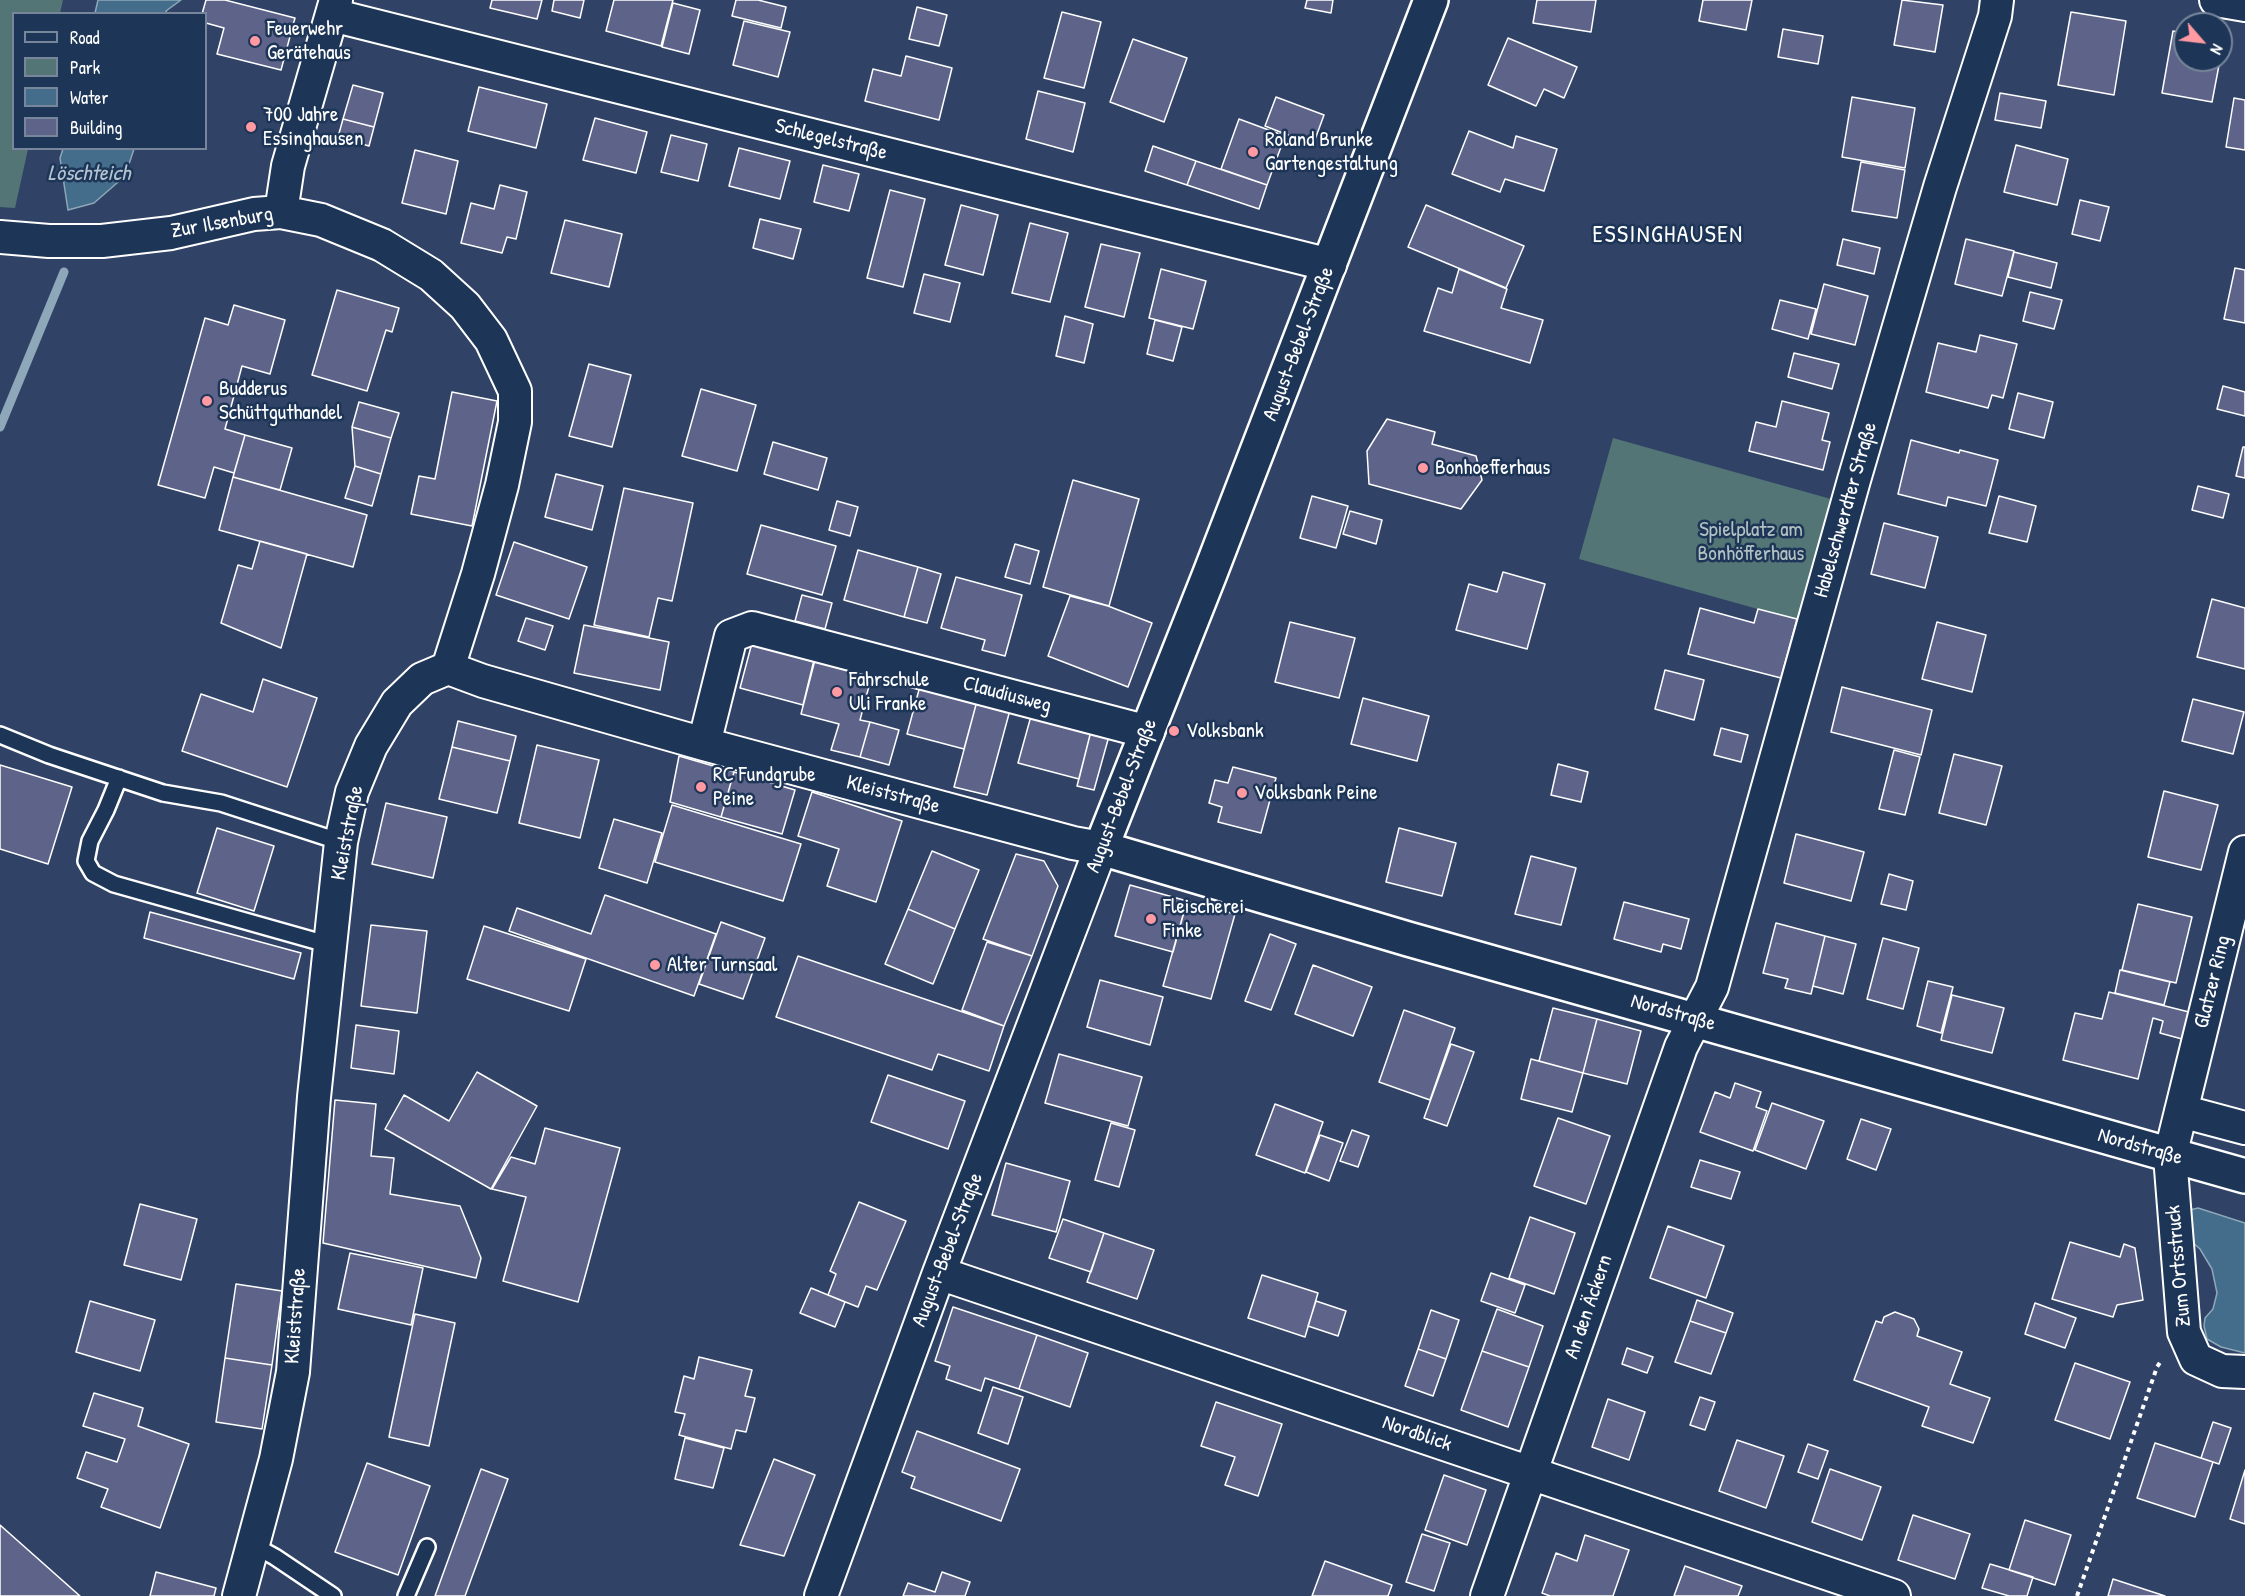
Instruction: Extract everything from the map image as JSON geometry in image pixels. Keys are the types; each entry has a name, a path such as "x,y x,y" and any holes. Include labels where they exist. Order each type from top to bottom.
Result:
{"street":[{"name":"August-Bebel-Straße","path":"821,1596 939,1273 1101,848 1330,265 1431,0"},
{"name":"Habelschwerdter Straße","path":"1696,1020 1712,987 1854,480 1940,187 1995,16 1997,0"},
{"path":"2216,0 2245,5"},
{"name":"Schlegelstraße","path":"334,8 1330,265"},
{"path":"281,212 288,166 334,8"},
{"name":"Zur Ilsenburg","path":"0,237 48,242 102,241 171,233 254,214 281,212 321,220 382,245 431,275 465,306 491,340 515,391 515,422 502,485 478,574 448,668"},
{"name":"Claudiusweg","path":"704,744 731,636 752,628 1148,732"},
{"name":"Kleiststraße","path":"239,1596 276,1459 293,1372 314,1097 341,842 352,792 371,746 398,703 422,679 448,668 483,681 704,744 1073,843 1101,848"},
{"name":"Nordstraße","path":"1101,848 1408,939 2245,1176"},
{"name":"Glatzer Ring","path":"2170,1156 2245,852"},
{"name":"An den Äckern","path":"1486,1596 1681,1047 1696,1020"},
{"path":"2181,1112 2245,1128"},
{"name":"Zum Ortsstruck","path":"2170,1156 2184,1332 2196,1359 2222,1371 2245,1372"},
{"name":"Nordblick","path":"939,1273 1893,1596"}],"lane":[{"path":"0,735 49,755 163,793 221,803 341,842"},
{"path":"119,778 90,841 86,861 93,873 114,884 330,945"},
{"path":"253,1545 333,1596"},
{"path":"406,1596 427,1548"}],"path":[{"path":"2077,1596 2157,1367 2184,1332"}],"green space":[{"path":"0,0 63,0 60,12 12,12 12,150 28,150 15,208 0,207"},
{"name":"Spielplatz am Bonhöfferhaus","path":"1613,438 1831,499 1797,620 1579,559"}],"water":[{"path":"98,0 181,0 166,12 95,12"},
{"name":"Löschteich","path":"62,150 134,150 125,176 94,203 68,210 60,158"},
{"path":"2198,1208 2245,1223 2245,1353 2221,1347 2207,1339 2205,1318 2213,1309 2217,1293 2212,1269 2200,1249 2191,1241 2188,1221 2190,1210"}],"building":[{"name":"Feuerwehr Gerätehaus","path":"206,0 225,0 295,18 281,70 217,54 224,28 207,23 207,12 203,12"},
{"path":"492,0 542,0 537,19 490,8"},
{"path":"554,0 584,0 580,18 552,11"},
{"path":"614,0 673,0 661,46 606,31"},
{"path":"736,0 758,0 786,7 781,28 732,16"},
{"path":"1307,0 1333,0 1331,13 1305,8"},
{"path":"1537,0 1596,0 1591,32 1533,23"},
{"path":"1703,0 1752,0 1746,30 1699,21"},
{"path":"1902,0 1943,5 1935,52 1894,45"},
{"path":"673,3 700,10 689,54 662,47"},
{"path":"917,7 947,15 939,46 909,39"},
{"path":"1062,12 1101,22 1084,88 1044,78"},
{"path":"2071,12 2126,21 2114,95 2058,85"},
{"path":"744,21 790,32 778,77 733,65"},
{"path":"1783,29 1823,36 1818,64 1778,57"},
{"path":"2173,31 2173,72 2218,72 2212,102 2162,93"},
{"path":"1508,38 1577,67 1564,98 1544,89 1536,106 1488,85"},
{"path":"1133,39 1187,58 1164,122 1110,102"},
{"path":"906,56 952,68 939,120 865,101 873,69 901,76"},
{"path":"353,85 383,93 374,127 343,119"},
{"path":"479,87 547,104 536,148 468,131"},
{"path":"1038,91 1085,103 1073,152 1026,139"},
{"path":"2000,93 2046,101 2041,128 1995,120"},
{"path":"1276,97 1324,115 1313,145 1265,126"},
{"path":"1852,97 1915,108 1905,168 1842,157"},
{"path":"2234,98 2245,100 2245,150 2226,147"},
{"path":"595,118 647,132 636,173 583,160"},
{"path":"343,119 374,127 369,146 338,137"},
{"name":"Roland Brunke Gartengestaltung","path":"1239,119 1285,136 1267,185 1221,169"},
{"path":"1469,131 1513,148 1516,136 1557,149 1544,191 1505,179 1500,192 1452,174"},
{"path":"671,135 707,144 698,181 661,172"},
{"path":"2016,145 2068,159 2057,205 2004,192"},
{"path":"1153,146 1196,161 1187,185 1145,171"},
{"path":"739,148 790,161 780,199 729,186"},
{"path":"415,150 458,161 446,214 402,203"},
{"path":"1196,161 1267,185 1259,209 1187,185"},
{"path":"1861,162 1905,170 1897,218 1852,211"},
{"path":"823,165 859,174 849,211 814,202"},
{"path":"500,185 527,192 516,239 507,237 502,253 461,243 471,203 494,209"},
{"path":"890,190 925,199 903,287 867,278"},
{"path":"2080,200 2109,207 2100,241 2072,234"},
{"path":"961,205 998,215 983,275 945,265"},
{"path":"1426,205 1524,246 1506,288 1408,247"},
{"path":"760,219 801,229 793,259 753,248"},
{"path":"565,220 622,234 609,287 551,273"},
{"path":"1030,223 1068,233 1050,302 1012,293"},
{"path":"1843,239 1880,248 1874,274 1837,265"},
{"path":"1966,239 2014,251 2002,296 1955,284"},
{"path":"1101,244 1140,253 1124,317 1085,307"},
{"path":"2014,252 2057,263 2051,288 2008,277"},
{"path":"2235,268 2245,270 2245,323 2224,319"},
{"path":"1161,269 1206,281 1193,329 1149,318"},
{"path":"1459,269 1507,289 1501,308 1543,320 1530,363 1424,331 1438,288 1452,293"},
{"path":"924,274 960,283 950,322 914,313"},
{"path":"1824,284 1868,296 1855,345 1811,334"},
{"path":"337,290 399,308 392,332 386,330 367,391 312,375"},
{"path":"2030,292 2062,300 2054,329 2023,321"},
{"path":"1780,300 1816,309 1808,339 1772,329"},
{"name":"Budderus Schüttguthandel","path":"234,305 285,320 270,374 242,366 225,429 245,435 234,473 214,467 205,498 158,485 205,318 228,325"},
{"path":"1065,316 1093,324 1084,363 1056,356"},
{"path":"1155,320 1182,327 1173,361 1147,354"},
{"path":"1980,335 2017,344 2003,398 1992,395 1988,408 1926,392 1938,343 1976,352"},
{"path":"1794,353 1839,364 1832,389 1788,377"},
{"path":"589,364 631,375 612,447 569,436"},
{"path":"2223,386 2245,392 2245,416 2217,409"},
{"path":"701,389 756,405 737,471 682,456"},
{"path":"452,392 497,401 472,526 411,514 419,476 435,479"},
{"path":"2018,393 2053,402 2044,438 2009,429"},
{"path":"1782,401 1829,413 1822,440 1830,442 1823,470 1749,451 1756,422 1776,427"},
{"path":"359,402 399,413 391,438 352,427"},
{"name":"Bonhoefferhaus","path":"1387,419 1435,432 1432,444 1476,456 1482,480 1461,509 1369,484 1367,451"},
{"path":"352,427 391,438 381,474 355,466"},
{"path":"245,435 292,448 280,490 233,477"},
{"path":"1911,440 1959,453 1960,450 1998,460 1986,506 1948,497 1946,506 1898,494"},
{"path":"773,442 827,458 818,490 764,474"},
{"path":"2243,447 2245,447 2245,478 2236,476"},
{"path":"355,466 381,474 372,506 345,498"},
{"path":"556,474 603,486 592,530 545,517"},
{"path":"233,477 367,515 353,567 219,530"},
{"path":"1073,480 1139,499 1109,606 1043,587"},
{"path":"2198,486 2229,494 2223,518 2192,510"},
{"path":"624,488 693,503 672,601 658,598 649,637 594,625"},
{"path":"1312,496 1348,506 1336,548 1300,538"},
{"path":"1999,496 2036,506 2027,542 1989,533"},
{"path":"837,501 858,507 850,536 829,530"},
{"path":"1350,511 1382,520 1376,544 1343,534"},
{"path":"1884,523 1938,537 1925,588 1871,574"},
{"path":"761,525 836,546 822,595 747,574"},
{"path":"260,541 307,554 281,648 221,623 238,565 252,569"},
{"path":"514,542 587,567 569,619 496,595"},
{"path":"1015,544 1039,551 1030,584 1005,577"},
{"path":"858,550 918,567 904,617 844,600"},
{"path":"918,567 941,574 927,623 904,617"},
{"path":"1503,572 1545,584 1527,649 1456,630 1469,584 1497,592"},
{"path":"956,577 1022,595 1005,656 982,650 985,640 941,628"},
{"path":"802,595 832,603 825,629 795,621"},
{"path":"1070,596 1108,606 1152,623 1128,687 1048,656"},
{"path":"2212,599 2245,608 2245,669 2197,657"},
{"path":"1700,608 1754,623 1758,609 1797,619 1781,678 1688,654"},
{"path":"526,618 553,626 545,650 518,641"},
{"path":"1290,622 1355,638 1339,698 1275,682"},
{"path":"1937,622 1986,635 1972,692 1922,679"},
{"path":"584,625 669,642 660,690 574,673"},
{"path":"753,639 815,656 803,705 740,688"},
{"name":"Fahrschule Uli Franke","path":"816,656 873,671 860,720 870,722 860,757 831,750 839,724 801,714"},
{"path":"1665,670 1704,680 1694,720 1655,709"},
{"path":"263,679 317,698 287,787 182,751 201,694 253,712"},
{"path":"920,686 977,701 964,749 907,734"},
{"path":"1842,687 1932,710 1921,755 1831,732"},
{"path":"1363,698 1429,716 1417,761 1351,744"},
{"path":"2193,699 2244,712 2233,754 2182,741"},
{"path":"977,701 1010,710 987,795 954,787"},
{"path":"1031,716 1091,731 1079,779 1018,763"},
{"path":"458,721 516,736 510,761 452,747"},
{"path":"870,722 899,730 889,765 860,757"},
{"path":"1721,728 1748,735 1741,762 1714,755"},
{"path":"1091,731 1109,736 1094,790 1077,786"},
{"path":"537,745 599,760 580,838 519,823"},
{"path":"452,747 510,761 497,813 439,799"},
{"path":"1894,750 1920,757 1905,815 1879,809"},
{"path":"1954,754 2002,766 1986,825 1939,813"},
{"name":"RC Fundgrube Peine","path":"679,756 734,772 721,817 670,802"},
{"path":"1558,764 1588,772 1581,802 1551,795"},
{"path":"0,765 72,787 48,864 0,849"},
{"name":"Volksbank Peine","path":"1233,767 1276,778 1261,833 1218,822 1222,807 1209,803 1215,780 1228,783"},
{"path":"734,772 795,790 782,834 721,817"},
{"path":"2164,791 2218,805 2201,870 2148,857"},
{"path":"812,792 902,821 876,902 827,886 839,849 798,836"},
{"path":"386,803 447,817 433,878 372,864"},
{"path":"672,805 801,844 783,901 655,862"},
{"path":"614,819 662,833 647,883 599,868"},
{"path":"217,828 274,846 254,911 197,893"},
{"path":"1399,828 1456,843 1442,896 1386,882"},
{"path":"1796,834 1864,852 1851,901 1784,883"},
{"path":"932,851 979,870 955,929 908,909"},
{"path":"1016,854 1044,861 1058,886 1032,956 983,939"},
{"path":"1531,856 1576,868 1561,925 1515,914"},
{"path":"1889,874 1913,881 1906,910 1881,904"},
{"name":"Fleischerei Finke","path":"1130,885 1187,901 1173,952 1115,936"},
{"name":"Alter Turnsaal","path":"605,895 716,934 694,996 509,931 517,908 591,934"},
{"path":"1187,901 1235,914 1211,999 1163,986"},
{"path":"1624,902 1689,919 1681,949 1663,944 1661,952 1614,939"},
{"path":"2138,904 2192,917 2176,983 2122,970"},
{"path":"908,909 955,929 933,984 885,964"},
{"path":"150,912 301,953 294,979 144,938"},
{"path":"721,922 765,938 743,999 699,984"},
{"path":"1776,923 1825,936 1811,994 1785,988 1788,979 1763,973"},
{"path":"371,925 427,931 417,1013 361,1006"},
{"path":"484,926 586,959 569,1011 467,979"},
{"path":"1270,934 1296,944 1271,1010 1245,1001"},
{"path":"1825,936 1856,944 1843,994 1813,986"},
{"path":"1883,938 1919,948 1903,1009 1867,999"},
{"path":"987,942 1032,956 1004,1026 962,1010"},
{"path":"798,956 1004,1026 989,1071 938,1054 932,1070 776,1017"},
{"path":"1313,965 1372,987 1353,1036 1295,1014"},
{"path":"2120,970 2170,982 2164,1005 2115,993"},
{"path":"1100,980 1163,997 1150,1045 1087,1027"},
{"path":"1928,981 1953,987 1941,1033 1917,1026"},
{"path":"2109,992 2189,1012 2182,1039 2160,1033 2163,1021 2153,1018 2138,1079 2063,1060 2075,1013 2102,1019"},
{"path":"1952,995 2004,1008 1992,1053 1941,1040"},
{"path":"1553,1008 1597,1019 1583,1073 1539,1061"},
{"path":"1404,1010 1455,1028 1430,1100 1379,1082"},
{"path":"1597,1019 1641,1031 1627,1084 1583,1073"},
{"path":"356,1025 399,1031 394,1074 351,1068"},
{"path":"1451,1044 1474,1052 1447,1126 1424,1118"},
{"path":"1059,1054 1142,1077 1128,1126 1045,1103"},
{"path":"1531,1059 1583,1073 1572,1112 1521,1099"},
{"path":"477,1072 537,1106 491,1189 385,1129 404,1095 449,1121"},
{"path":"888,1075 965,1101 948,1149 871,1122"},
{"path":"1735,1083 1761,1092 1756,1107 1767,1111 1753,1151 1700,1132 1715,1092 1730,1098"},
{"path":"335,1100 376,1104 371,1156 394,1158 390,1194 460,1206 481,1258 476,1278 323,1243"},
{"path":"1772,1103 1824,1121 1806,1169 1755,1150"},
{"path":"1275,1104 1323,1122 1305,1173 1256,1155"},
{"path":"1558,1118 1610,1136 1586,1204 1534,1186"},
{"path":"1861,1119 1891,1129 1876,1170 1847,1159"},
{"path":"1111,1123 1135,1130 1119,1187 1095,1180"},
{"path":"545,1128 620,1148 578,1302 503,1281 526,1197 492,1189 511,1157 535,1164"},
{"path":"1352,1130 1369,1136 1358,1167 1340,1161"},
{"path":"1320,1135 1343,1143 1329,1181 1306,1172"},
{"path":"1700,1160 1740,1172 1731,1199 1691,1187"},
{"path":"1006,1163 1070,1181 1056,1232 992,1215"},
{"path":"859,1202 906,1221 877,1290 866,1286 858,1307 828,1295 836,1274 830,1271"},
{"path":"140,1204 197,1219 181,1280 124,1265"},
{"path":"1530,1217 1575,1233 1554,1294 1509,1278"},
{"path":"1063,1219 1104,1233 1091,1272 1049,1258"},
{"path":"1668,1226 1724,1246 1706,1298 1650,1278"},
{"path":"1104,1233 1154,1250 1137,1299 1087,1282"},
{"path":"2070,1242 2120,1257 2124,1244 2135,1248 2143,1300 2117,1305 2113,1317 2052,1299"},
{"path":"350,1253 423,1268 411,1325 338,1309"},
{"path":"1491,1273 1525,1285 1515,1313 1481,1301"},
{"path":"1262,1275 1318,1293 1305,1337 1248,1318"},
{"path":"236,1284 282,1291 272,1365 225,1358"},
{"path":"811,1288 845,1302 835,1327 800,1313"},
{"path":"1697,1300 1733,1313 1726,1333 1690,1321"},
{"path":"90,1301 155,1320 140,1371 76,1352"},
{"path":"1316,1301 1346,1311 1338,1336 1308,1326"},
{"path":"2035,1303 2076,1318 2065,1348 2025,1334"},
{"path":"953,1307 1037,1335 1019,1389 985,1378 981,1391 946,1379 950,1366 935,1361"},
{"path":"1497,1309 1543,1326 1529,1367 1482,1351"},
{"path":"1431,1310 1459,1320 1446,1359 1418,1349"},
{"path":"1895,1312 1914,1319 1919,1329 1917,1336 1962,1352 1950,1384 1990,1398 1973,1443 1922,1426 1929,1407 1854,1380 1876,1321 1882,1323 1884,1317"},
{"path":"415,1314 455,1323 429,1446 389,1437"},
{"path":"1690,1321 1726,1333 1711,1374 1675,1362"},
{"path":"1037,1335 1088,1353 1070,1407 1019,1389"},
{"path":"1627,1348 1653,1357 1647,1373 1622,1364"},
{"path":"1418,1349 1446,1359 1433,1396 1405,1386"},
{"path":"1482,1351 1529,1367 1508,1427 1461,1410"},
{"path":"699,1357 752,1370 745,1396 755,1398 746,1432 736,1430 731,1449 679,1435 685,1414 675,1412 684,1376 694,1379"},
{"path":"225,1358 272,1365 262,1429 216,1422"},
{"path":"2075,1363 2130,1382 2110,1439 2055,1420"},
{"path":"993,1387 1023,1397 1008,1444 978,1433"},
{"path":"94,1393 143,1408 138,1426 189,1444 160,1528 101,1507 108,1489 77,1478 86,1452 117,1462 125,1439 83,1426"},
{"path":"1700,1397 1715,1402 1705,1430 1690,1425"},
{"path":"1608,1399 1645,1412 1629,1460 1592,1447"},
{"path":"1216,1402 1282,1424 1258,1496 1225,1485 1235,1457 1201,1446"},
{"path":"2213,1422 2231,1428 2219,1464 2201,1458"},
{"path":"917,1431 1020,1469 1001,1521 911,1488 915,1477 902,1472"},
{"path":"685,1438 724,1448 713,1488 675,1479"},
{"path":"1737,1440 1784,1456 1766,1508 1719,1491"},
{"path":"2155,1443 2213,1462 2195,1517 2137,1498"},
{"path":"1808,1444 1828,1451 1818,1479 1798,1472"},
{"path":"774,1459 815,1475 784,1556 740,1545"},
{"path":"367,1463 430,1486 398,1575 335,1552"},
{"path":"481,1469 508,1479 465,1596 435,1596"},
{"path":"1830,1469 1881,1487 1862,1540 1812,1522"},
{"path":"2245,1470 2245,1524 2230,1519"},
{"path":"1444,1475 1486,1490 1467,1545 1425,1530"},
{"path":"1913,1515 1970,1534 1955,1579 1898,1560"},
{"path":"2025,1520 2071,1535 2055,1585 2009,1570"},
{"path":"0,1525 80,1596 0,1596"},
{"path":"1422,1534 1450,1543 1434,1591 1406,1582"},
{"path":"1585,1535 1629,1550 1613,1596 1550,1596 1542,1593 1556,1553 1577,1561"},
{"path":"1325,1561 1392,1585 1388,1596 1312,1596"},
{"path":"1990,1564 2033,1577 2027,1596 2009,1596 1982,1588"},
{"path":"1685,1566 1742,1586 1738,1596 1674,1596"},
{"path":"156,1572 216,1588 214,1596 150,1596"},
{"path":"942,1572 970,1582 965,1596 903,1596 908,1583 935,1592"},
{"path":"2113,1579 2165,1596 2108,1596"}],"waterway":[{"path":"0,427 64,272"}],"place":[{"name":"Feuerwehr Gerätehaus","path":"255,41"},
{"name":"700 Jahre Essinghausen","path":"251,127"},
{"name":"Roland Brunke Gartengestaltung","path":"1253,152"},
{"name":"Budderus Schüttguthandel","path":"207,401"},
{"name":"Bonhoefferhaus","path":"1423,468"},
{"name":"Fahrschule Uli Franke","path":"837,692"},
{"name":"Volksbank","path":"1174,731"},
{"name":"RC Fundgrube Peine","path":"701,787"},
{"name":"Volksbank Peine","path":"1242,793"},
{"name":"Fleischerei Finke","path":"1151,919"},
{"name":"Alter Turnsaal","path":"655,965"}],"district":[{"name":"ESSINGHAUSEN","path":"1668,236"}]}
